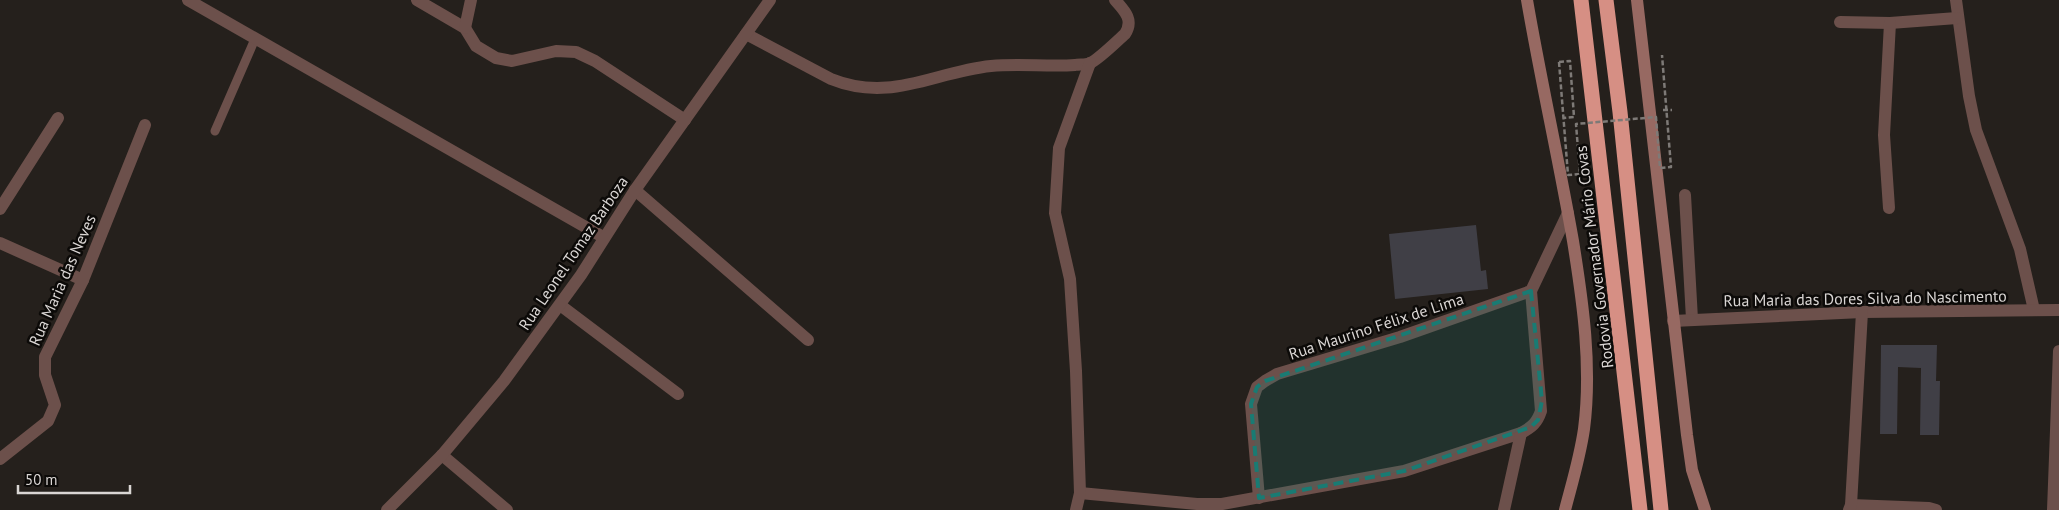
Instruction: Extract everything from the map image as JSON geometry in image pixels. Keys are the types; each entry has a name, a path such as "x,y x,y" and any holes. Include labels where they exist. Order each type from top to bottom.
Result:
{"highway":[{"name":"Rodovia Governador Mário Covas","path":"1581,0 1640,510"},
{"path":"1606,0 1620,112 1661,510"},
{"path":"1629,510 1630,415"}],"main road":[{"path":"1527,0 1568,213 1582,306 1586,352 1584,429 1565,510"},
{"path":"1637,0 1673,321 1692,470 1705,510"}],"street":[{"path":"188,0 603,237"},
{"path":"417,0 465,28 472,42 480,50 504,60 519,60 556,51 576,52 585,55 685,120"},
{"path":"465,28 471,0"},
{"name":"Rua Leonel Tomaz Barboza","path":"387,510 442,455 504,381 560,305 635,190 770,0"},
{"path":"1076,510 1080,493 1076,371 1070,279 1055,213 1059,148 1090,63 1128,30 1126,13 1115,0"},
{"path":"1956,0 1957,18 1976,130 2020,249 2034,310"},
{"path":"1840,22 1890,23 1957,18"},
{"path":"1889,208 1884,135 1890,23"},
{"path":"746,34 831,79 863,89 896,87 989,66 1059,66 1090,63"},
{"path":"0,209 58,118"},
{"name":"Rua Maria das Neves","path":"0,460 48,421 55,404 46,375 46,357 83,280 145,125"},
{"path":"635,190 808,340"},
{"path":"1685,195 1692,319"},
{"path":"1080,493 1147,505 1222,504 1404,471 1521,433 1531,428 1538,420 1541,411 1531,291 1568,213"},
{"path":"0,243 83,280"},
{"name":"Rua Maurino Félix de Lima","path":"1259,498 1251,404 1257,387 1265,380 1277,374 1400,337 1531,291"},
{"path":"560,305 678,394"},
{"name":"Rua Maria das Dores Silva do Nascimento","path":"1673,321 1862,312 2059,310"},
{"path":"1862,312 1850,508 1929,508 1936,510"},
{"path":"2054,510 2059,351"},
{"path":"1504,510 1521,433"},
{"path":"442,455 507,510"}],"lane":[{"path":"215,131 255,39"}],"path":[{"path":"1574,117 1570,61 1559,62 1568,175 1580,174 1576,124 1656,117 1660,168 1671,166 1662,55"}],"highlighted area":[{"path":"1531,291 1542,401 1538,420 1531,427 1404,471 1259,498 1251,404 1257,387 1265,381"}],"building":[{"path":"1476,225 1481,271 1486,270 1488,289 1395,299 1389,234"},
{"path":"1881,345 1937,345 1936,381 1940,381 1939,435 1920,435 1921,368 1898,367 1897,434 1880,434"}]}
